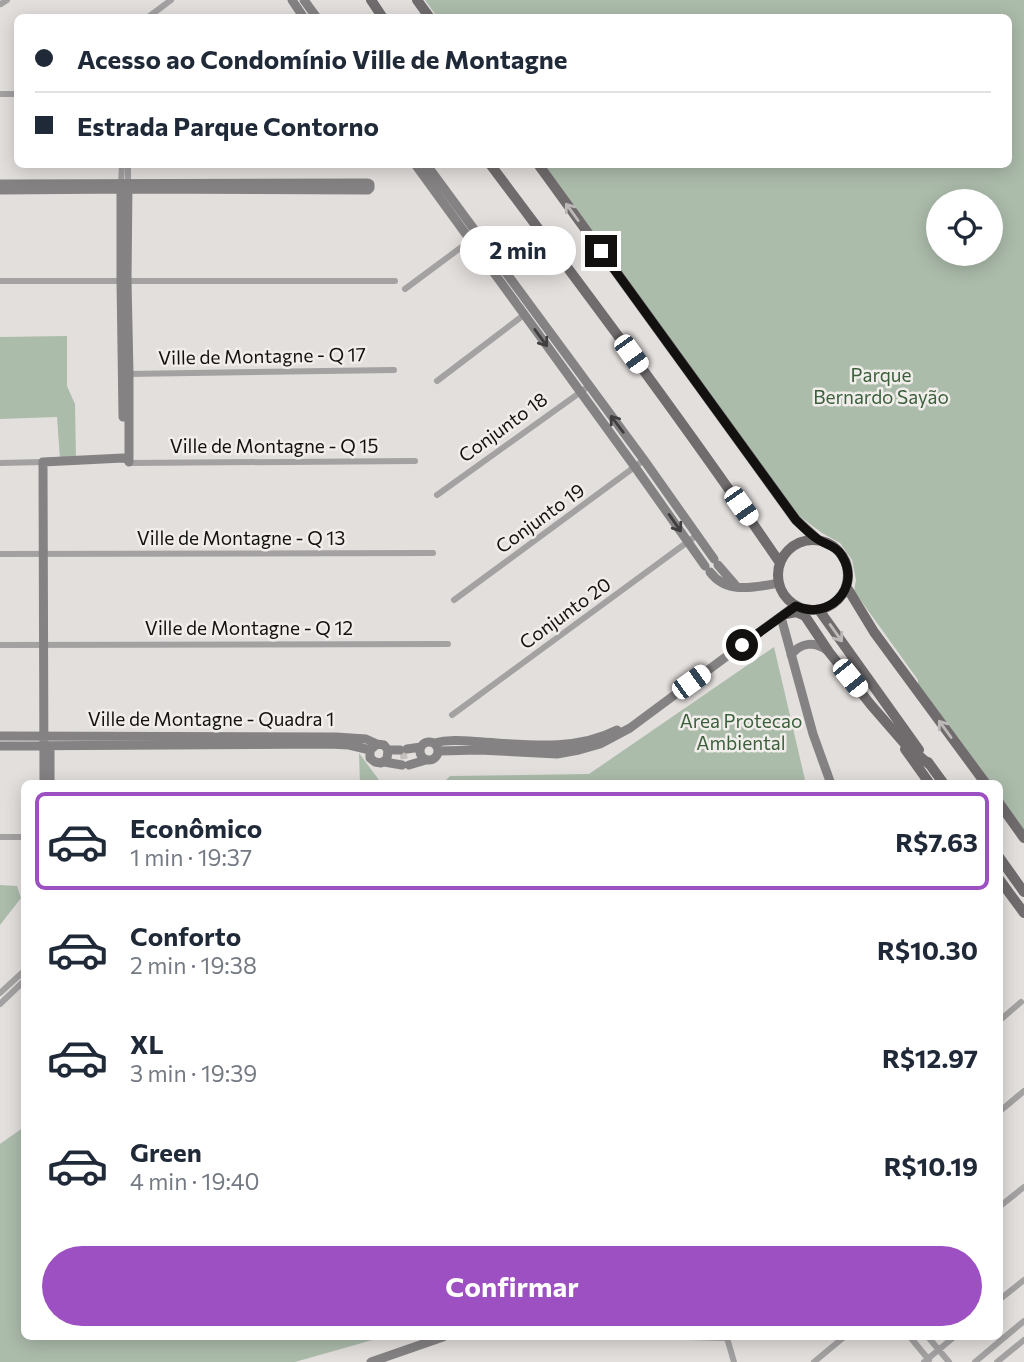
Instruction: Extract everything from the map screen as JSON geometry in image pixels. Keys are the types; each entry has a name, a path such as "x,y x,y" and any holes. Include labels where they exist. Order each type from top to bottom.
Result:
{"main road":[{"path":"493,168 565,263 780,563"},
{"path":"541,168 796,520 818,540 834,547 844,558 848,572 846,586 840,597 836,602 819,610 804,609 785,596 779,583 780,563 796,545 808,540 818,540"},
{"path":"846,586 874,632 983,780"},
{"path":"819,610 941,780"},
{"path":"784,615 796,612 805,616 829,652 927,780"},
{"path":"886,723 930,765"},
{"path":"1003,809 1024,838"},
{"path":"1003,862 1024,892"},
{"path":"1010,871 1024,879"},
{"path":"1003,884 1024,913"}],"street":[{"path":"152,14 171,0"},
{"path":"292,0 306,14"},
{"path":"123,168 125,186"},
{"path":"0,463 127,461 124,280 127,168"},
{"path":"418,168 533,308 635,467 707,569 719,582 738,588 779,583"},
{"path":"429,168 524,315 644,460 716,562 738,588"},
{"path":"0,187 368,183 369,190"},
{"path":"405,289 474,237"},
{"path":"0,281 395,281"},
{"path":"437,381 533,308"},
{"name":"Ville de Montagne - Q 17","path":"126,374 394,370"},
{"name":"Conjunto 18","path":"437,495 585,389"},
{"name":"Conjunto 19","path":"454,600 644,460"},
{"name":"Ville de Montagne - Q 15","path":"127,461 415,461"},
{"path":"44,463 47,645 44,780"},
{"name":"Conjunto 20","path":"452,715 697,535"},
{"name":"Ville de Montagne - Q 13","path":"0,554 433,553"},
{"path":"387,756 404,756 420,749 425,743 436,747 453,741 572,745 612,732 644,716 796,606"},
{"path":"784,615 790,655 830,780"},
{"name":"Ville de Montagne - Q 12","path":"0,645 448,644"},
{"path":"790,655 796,648 810,644 818,645 829,652"},
{"path":"0,736 47,741"},
{"path":"0,746 47,741"},
{"path":"47,741 50,780"},
{"name":"Ville de Montagne - Quadra 1","path":"47,741 271,741 373,747"},
{"path":"387,756 384,745 373,747 370,758 378,763 387,756 433,760 438,755 436,747"},
{"path":"420,749 426,760"},
{"path":"0,837 21,836"},
{"path":"0,993 21,974"},
{"path":"0,1004 21,984"},
{"path":"1003,1018 1021,1002"},
{"path":"1003,1109 1024,1091"},
{"path":"1003,1205 1024,1187"},
{"path":"1003,1297 1024,1280"},
{"path":"1003,1339 1024,1321"},
{"path":"371,1362 434,1340"},
{"path":"728,1340 734,1362"},
{"path":"814,1362 840,1340"},
{"path":"912,1340 928,1361 950,1340"},
{"path":"930,1340 949,1362"},
{"path":"975,1362 1001,1340"},
{"path":"997,1362 1024,1340"}],"green space":[{"name":"Parque Bernardo Sayão","path":"425,0 1024,0 1024,835 1003,807 1003,780 983,780 918,693 918,680 854,591 856,580 852,560 840,543 795,513 547,168 1012,168 1012,14 435,14"},
{"path":"67,336 67,386 75,404 76,459 60,459 57,417 0,419 0,337"},
{"name":"Area Protecao Ambiental","path":"774,647 805,780 446,780 450,776 589,774"},
{"path":"359,753 379,780 360,780"},
{"path":"0,885 17,886 21,898 0,925"},
{"path":"21,1129 21,1340 372,1340 295,1362 0,1362 0,1144"}],"tunnel":[{"path":"400,755 407,754"}],"route":[{"path":"601,251 796,520 818,540 834,547 844,558 848,579 844,592 836,602 819,610 796,606 742,645"}]}
